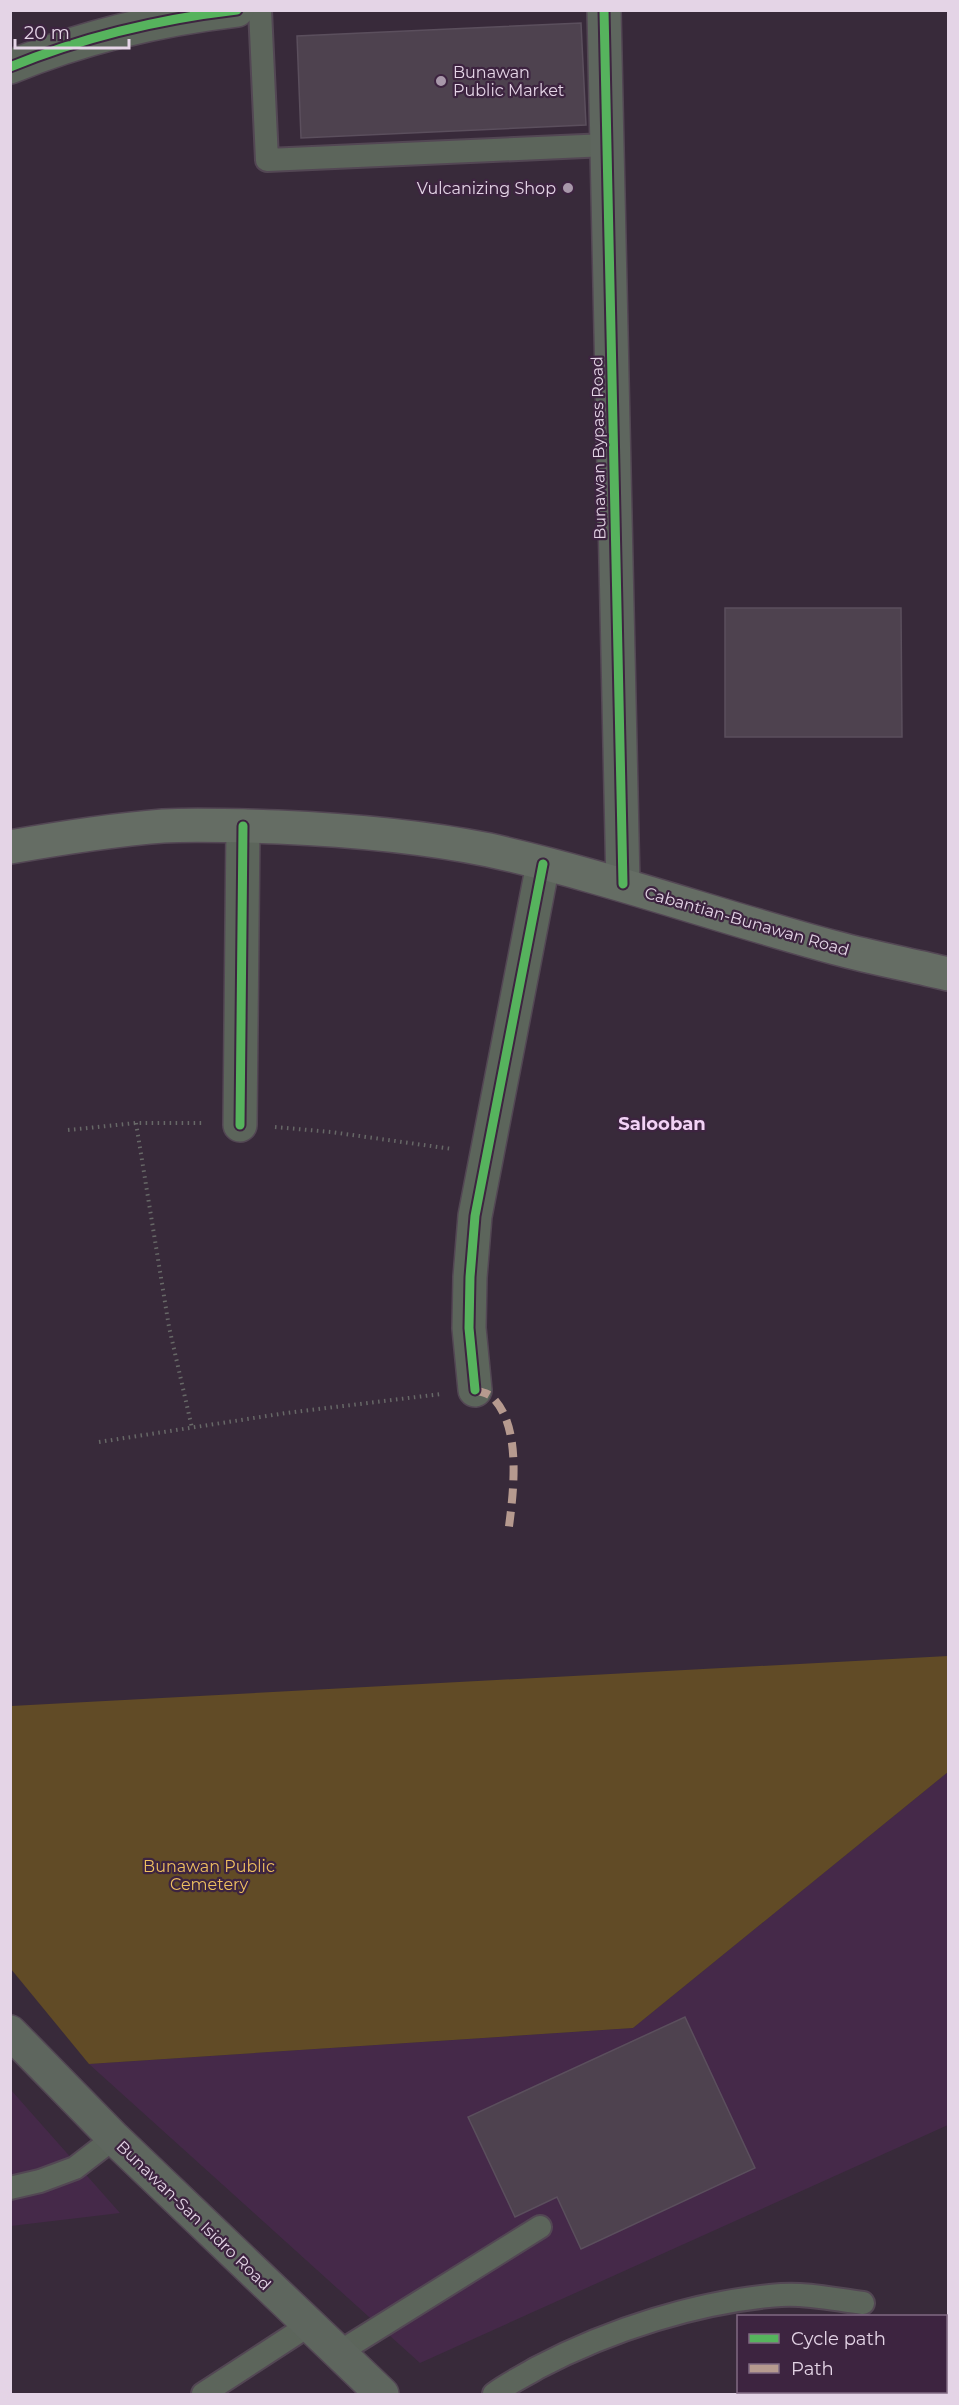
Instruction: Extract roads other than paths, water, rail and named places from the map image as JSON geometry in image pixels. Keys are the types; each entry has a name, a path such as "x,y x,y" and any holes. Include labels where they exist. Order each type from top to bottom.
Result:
{"main road":[{"name":"Cabantian-Bunawan Road","path":"10,847 163,826 328,829 409,836 488,850 543,864 623,885 836,948 948,974"}],"street":[{"path":"10,67 46,52 157,21 237,10"},
{"name":"Bunawan Bypass Road","path":"604,10 623,885"},
{"path":"240,1125 243,826"},
{"path":"475,1390 469,1328 475,1216 543,864"},
{"name":"Bunawan-San Isidro Road","path":"10,2032 114,2138 382,2394"}],"lane":[{"path":"260,10 267,160 607,145"},
{"path":"10,2188 40,2181 75,2168 114,2138"},
{"path":"338,2353 540,2227"},
{"path":"494,2394 503,2386 566,2352 654,2320 728,2301 784,2294 863,2303"},
{"path":"203,2394 309,2325"}],"place":[{"name":"Bunawan Public Market","path":"441,81"},
{"name":"Vulcanizing Shop","path":"568,188"}],"district":[{"name":"Salooban","path":"662,1124"}],"park label":[{"name":"Bunawan Public Cemetery","path":"209,1875"}]}
